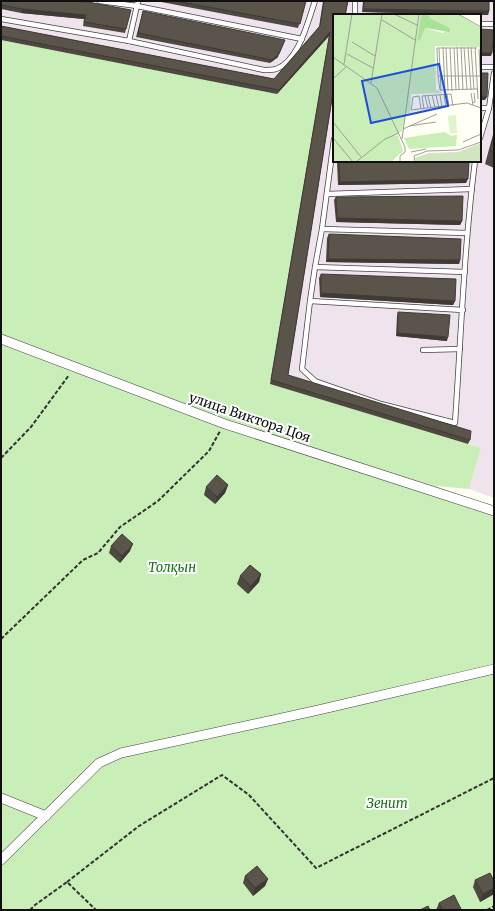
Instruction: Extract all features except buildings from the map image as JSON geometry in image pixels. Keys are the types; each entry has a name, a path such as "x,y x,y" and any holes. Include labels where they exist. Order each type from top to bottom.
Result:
{"street":[{"name":"улица Виктора Цоя","path":"1,339 225,424 494,511"},
{"path":"1,860 99,763 121,754 314,711 494,668"},
{"path":"1,798 46,816"}],"lane":[{"path":"100,1 137,4 302,39"},
{"path":"1,19 129,42 264,70 277,68 293,55 302,39 315,1"},
{"path":"354,14 355,1"},
{"path":"129,42 137,4"},
{"path":"481,24 494,24"},
{"path":"481,67 494,67"},
{"path":"481,135 489,108 494,73"},
{"path":"481,108 489,108"},
{"path":"333,153 310,301 302,369 315,381 381,404 455,423 467,234 475,162"},
{"path":"327,194 472,189"},
{"path":"322,229 467,234"},
{"path":"315,267 465,272"},
{"path":"310,301 463,310"},
{"path":"423,350 460,349"}],"path":[{"path":"1,458 30,427 75,367"},
{"path":"1,639 83,560 98,552 120,527 158,501 209,451 225,424"},
{"path":"30,910 139,826 222,775 249,795 316,868 494,778"},
{"path":"67,882 96,910"},
{"path":"487,910 494,906"}],"shaded area":[{"path":"1,1 494,1 494,498 469,489 481,448 270,384 328,36 277,94 1,40"}],"green space":[{"path":"329,36 270,384 481,448 469,489 436,486 494,508 494,910 1,910 1,40 277,94"}],"park label":[{"name":"Толқын","path":"172,567"},
{"name":"Зенит","path":"387,803"}]}
